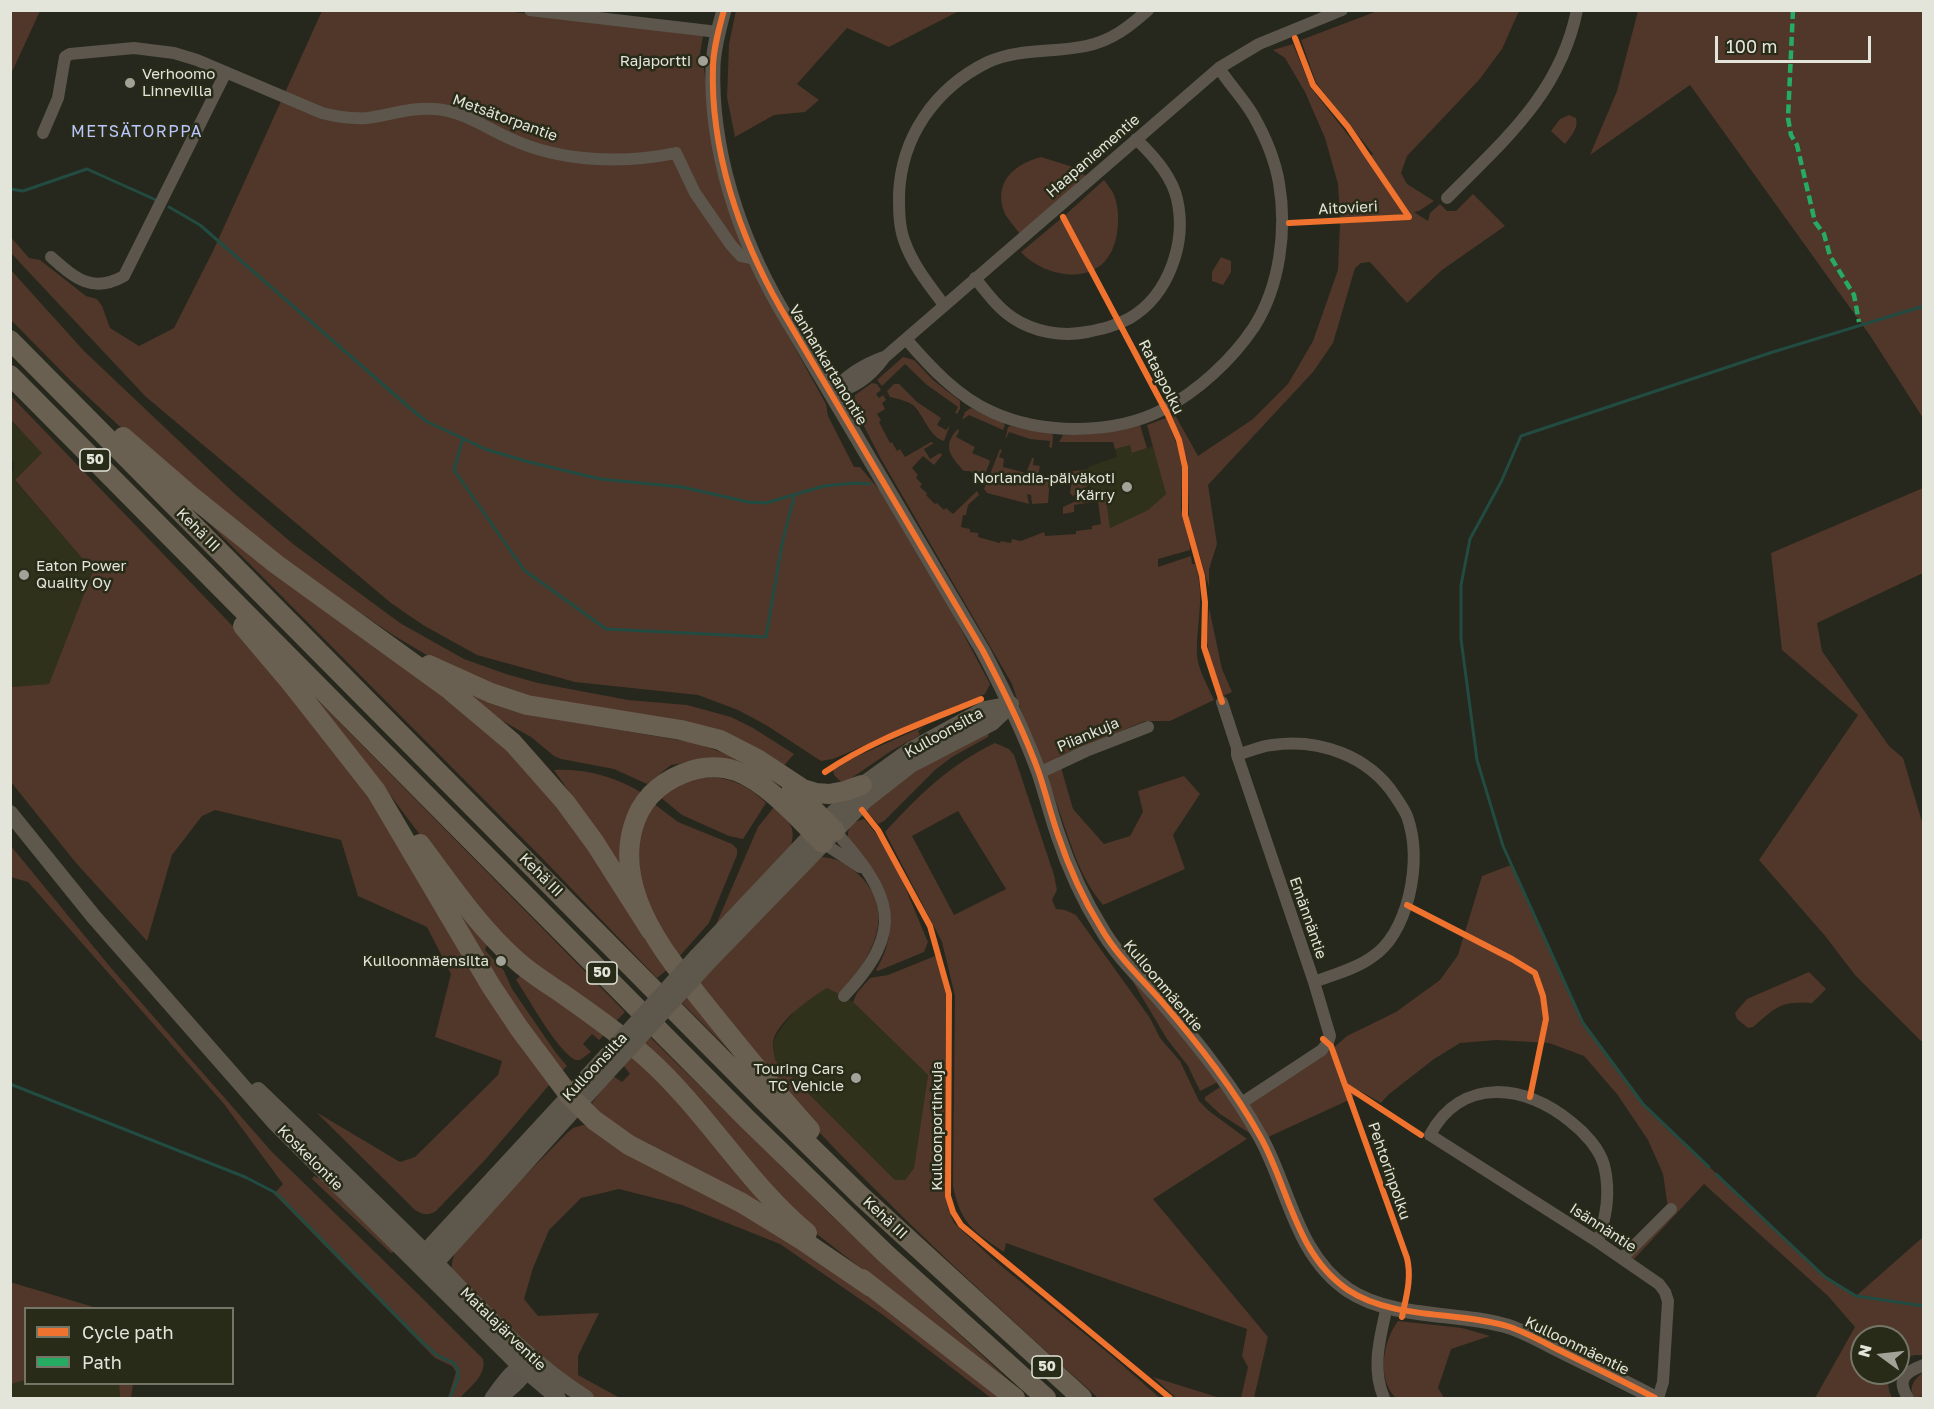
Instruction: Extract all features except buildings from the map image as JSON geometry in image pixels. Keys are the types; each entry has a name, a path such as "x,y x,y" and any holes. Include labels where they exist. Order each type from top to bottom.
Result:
{"highway":[{"name":"Kehä III","path":"10,340 702,1039 861,1196 1082,1398"},
{"name":"Kehä III","path":"10,375 747,1119 886,1254 1046,1398"},
{"path":"61,390 105,421 190,495 267,557 389,645 481,715 513,743 565,802 596,843 651,931 737,1045 844,1167 861,1196"},
{"path":"170,536 187,567 240,622 292,684 376,791 404,822 474,916 494,939 517,962 603,1022 648,1058 680,1090 756,1183 802,1229 871,1287 1015,1398"},
{"path":"389,645 491,693 527,705 702,735 736,747 803,789 816,793 829,794 862,785"},
{"path":"651,931 638,901 630,864 629,843 632,828 644,802 666,783 690,771 704,768 733,771 759,784 791,811 824,832"},
{"path":"773,769 824,832"},
{"path":"376,791 491,986 519,1028 574,1100 594,1120 629,1145 742,1203 871,1287"}],"main road":[{"name":"Kulloonsilta","path":"427,1261 701,960 824,832 862,785 912,749 985,709 1011,704"},
{"name":"Kulloonsilta","path":"824,832 911,765 992,723 1011,704"},
{"name":"Koskelontie","path":"10,813 94,917 206,1044 240,1073 427,1261"},
{"name":"Matalajärventie","path":"427,1261 558,1398"},
{"name":"Matalajärventie","path":"526,1366 558,1381 586,1398"}],"street":[{"path":"531,10 718,32"},
{"name":"Vanhankartanontie","path":"724,10 713,63 719,145 728,182 754,259 771,292 983,651 1011,704"},
{"path":"944,305 915,264 904,240 899,209 900,176 905,155 911,138 923,118 938,98 957,81 988,62 1017,53 1087,46 1122,32 1148,10"},
{"name":"Haapaniementie","path":"831,393 845,391 875,370 885,357 944,305 1219,68 1259,44 1342,10"},
{"path":"1447,198 1506,138 1544,93 1566,51 1577,10"},
{"name":"Metsätorpantie","path":"43,133 58,98 66,57 70,54 134,48 151,49 190,57 322,113 337,117 367,118 403,111 435,109 464,116 528,146 566,155 629,159 653,158 676,153 695,193 731,245 741,256 754,259"},
{"path":"906,339 953,388 992,412 1036,426 1081,429 1147,416 1164,409 1196,388 1216,371 1234,354 1259,317 1268,298 1279,261 1282,233 1278,181 1268,147 1253,115 1219,68"},
{"path":"51,257 72,276 80,280 105,284 124,276 226,72"},
{"path":"975,278 999,306 1013,318 1034,329 1062,335 1090,332 1132,317 1147,304 1170,271 1177,255 1180,219 1177,197 1167,174 1136,139"},
{"name":"Emännäntie","path":"1222,702 1237,748 1237,755 1329,1030 1328,1042 1322,1050 1240,1104"},
{"name":"Kulloonmäentie","path":"1011,704 1039,773 1058,836 1072,872 1103,932 1215,1067 1240,1104 1266,1149 1298,1228 1324,1268 1337,1282 1351,1292 1387,1306 1468,1317 1513,1328 1657,1398"},
{"name":"Piiankuja","path":"1039,773 1086,751 1148,727"},
{"path":"1237,755 1271,745 1302,744 1342,753 1372,769 1389,787 1406,813 1413,837 1413,881 1400,923 1387,944 1373,957 1314,982"},
{"path":"824,832 850,849 879,889 884,913 884,933 879,949 871,964 844,996"},
{"name":"Isännäntie","path":"1598,1242 1609,1198 1603,1163 1582,1130 1558,1111 1530,1097 1496,1091 1466,1097 1443,1114 1430,1135 1598,1242 1659,1284 1668,1301 1663,1382 1657,1398"},
{"path":"1622,1258 1671,1209"},
{"path":"1384,1398 1377,1381 1377,1361 1387,1306"},
{"path":"1908,1398 1902,1388 1903,1378 1911,1370 1923,1365"},
{"path":"492,1398 502,1383 526,1366"},
{"path":"498,1398 510,1390 526,1366"}],"shaded area":[{"path":"736,10 959,11 889,47 847,28 797,84 819,100 805,112 774,115 735,137 727,97 729,44"},
{"path":"1380,10 1519,11 1502,49 1479,80 1407,156 1401,173 1407,184 1434,201 1414,212 1428,221 1430,213 1440,204 1447,211 1456,211 1473,194 1505,226 1442,270 1407,303 1370,262 1361,263 1355,268 1333,343 1313,372 1208,485 1217,544 1209,569 1209,587 1189,519 1187,459 1172,415 1174,413 1198,456 1253,419 1288,384 1313,341 1338,270 1340,223 1353,223 1352,217 1340,218 1338,184 1325,138 1305,92 1285,58 1273,50 1293,44 1311,88 1367,159 1373,154 1316,83 1301,40"},
{"path":"10,11 40,11 11,74"},
{"path":"322,11 508,11 703,36 698,66 704,68 707,92 770,303 826,404 828,416 854,467 860,467 882,493 954,616 990,684 985,694 833,759 821,761 766,725 738,710 698,695 575,682 477,655 423,625 391,603 145,396 11,253 10,236 29,258 40,260 86,296 97,299 110,328 139,346 174,328 213,251"},
{"path":"1638,11 1923,11 1923,418 1871,337 1690,85 1590,155 1617,91"},
{"path":"1569,115 1576,118 1576,125 1565,144 1551,131 1560,119"},
{"path":"1041,157 1070,166 1086,176 1020,234 1005,214 1001,193 1008,176 1014,170 1022,164"},
{"path":"1104,180 1114,195 1118,222 1112,251 1101,265 1092,271 1070,275 1048,270 1021,252 1063,217"},
{"path":"1221,257 1231,261 1231,272 1223,285 1212,281 1212,272"},
{"path":"10,269 84,351 235,494 293,544 400,623 464,659 506,674 538,683 628,700 687,705 731,717 794,754 782,768 750,747 534,701 445,666 393,635 239,530 132,438 71,381 11,320"},
{"path":"903,357 914,360 933,380 960,401 957,414 955,413 958,407 927,385 905,364 882,386 877,380"},
{"path":"872,383 877,384 881,390 876,394 879,398 883,395 886,400 882,403 885,409 877,414 890,443 892,442 897,451 900,449 905,457 931,442 934,443 924,449 930,459 940,453 942,455 934,465 923,456 912,468 918,475 916,478 922,484 920,487 927,493 926,495 935,504 937,503 944,510 946,508 953,514 977,491 979,495 968,505 961,527 978,533 978,537 1000,543 1001,541 1011,543 1012,539 1021,541 1044,532 1045,536 1076,534 1076,531 1092,529 1092,526 1101,524 1098,501 1074,505 1074,512 1063,514 1063,507 1102,489 1105,490 1110,528 1148,510 1166,494 1147,425 1166,418 1177,445 1182,468 1181,509 1190,550 1158,559 1158,567 1191,556 1192,564 1195,564 1200,587 1197,655 1201,672 1214,700 1170,721 1145,721 1058,757 1073,809 1104,844 1130,836 1143,812 1138,791 1184,776 1200,794 1173,835 1185,869 1103,905 1094,894 1076,857 1012,684 881,459 854,407 855,395"},
{"path":"894,384 899,384 917,402 941,418 937,425 946,430 950,425 944,441 934,435 913,405 890,397 887,391"},
{"path":"10,395 248,642 358,779 550,1084 485,1160 436,1211 426,1214 415,1210 316,1112 400,1162 415,1157 498,1075 502,1061 435,1037 451,974 427,927 358,896 341,840 215,810 202,816 172,855 147,941 76,863 11,782 11,687 49,684 93,571 15,480 42,453 11,420"},
{"path":"971,408 1003,422 1005,425 1003,430 969,415 962,420 965,412"},
{"path":"10,420 43,453 15,481 93,571 49,684 11,687 10,473 14,470 14,463 11,459"},
{"path":"1140,425 1147,448 1132,453 1130,445 1115,449 1113,442 1059,442 1063,435 1101,433"},
{"path":"1008,427 1051,433 1053,435 1052,448 1049,447 1050,441 1030,439 1009,432 1005,440"},
{"path":"958,429 956,437 975,447 972,453 990,462 981,483 970,471 964,471 952,456 950,441"},
{"name":"Norlandia-päiväkoti Kärry","path":"1130,444 1133,453 1153,446 1166,494 1148,510 1110,528 1105,491 1101,489 1093,492 1085,470 1090,466 1117,457 1115,449"},
{"path":"1000,449 1002,450 999,457 1004,459 1003,467 1026,473 1034,458 1033,465 1040,466 1038,475 1050,477 1048,503 1032,504 1031,495 1027,494 1029,504 987,493 984,489"},
{"path":"1085,470 1089,485 1073,496 1070,493 1073,471"},
{"path":"1923,488 1923,573 1817,623 1822,651 1889,746 1903,758 1923,825 1923,1041 1921,1041 1855,975 1826,937 1759,860 1858,715 1782,650 1771,553"},
{"path":"183,497 443,693 525,763 591,850 637,927 668,969 657,978 544,860"},
{"path":"1209,608 1222,669 1232,692 1223,696 1211,665 1207,642"},
{"path":"290,672 625,1012 614,1023 507,943 433,852 375,775"},
{"path":"453,685 543,717 696,743 734,757 770,780 685,763 671,765 647,784 614,769 561,759"},
{"path":"925,726 918,731 920,735 891,751 843,784 834,775 833,769 844,762"},
{"path":"989,732 988,737 952,757 935,770 884,821 878,824 864,808 909,773"},
{"path":"995,743 1009,749 1014,755 1054,875 1057,890 1052,900 1056,909 1076,915 1150,1018 1160,1038 1180,1061 1199,1101 1247,1139 1153,1199 1268,1337 1254,1398 1241,1398 1248,1367 1242,1356 1247,1329 1006,1243 1004,1252 976,1232 964,1218 960,1209 953,1186 955,996 942,942 885,832 936,782 978,752","holes":["958,811 1006,889 954,915 912,836"]},
{"path":"554,770 589,772 622,782 642,793 624,870"},
{"path":"712,777 741,785 754,792 766,803 743,839 729,836 682,815 659,796 690,779"},
{"path":"653,803 678,822 732,844 737,849 737,855 709,923 678,958 655,918 641,885 637,835"},
{"path":"774,807 792,829 790,848 712,934 758,827"},
{"path":"864,819 875,832 893,862 928,942 924,952 878,971 876,970 889,935 888,906 879,882 848,838 852,823"},
{"path":"11,846 111,968 272,1152 483,1359 484,1365 480,1375 460,1398 448,1398 456,1372 452,1366 435,1358 274,1194 283,1184 224,1104 28,882 11,877"},
{"path":"819,857 831,858 851,868 872,891 877,906 878,922 875,937 869,953 839,994 827,988 788,1017 773,1041 775,1060 895,1180 905,1180 914,1168 928,1075 853,1002 857,993 870,978 888,975 935,956 946,995 944,1159 948,1208 954,1223 994,1260 1160,1398 1098,1398 948,1260 838,1152 775,1083 697,985"},
{"path":"1511,865 1583,1023 1643,1104 1825,1277 1856,1296 1923,1237 1923,1355 1910,1357 1910,1325 1853,1325 1828,1296 1704,1184 1634,1259 1632,1265 1622,1258 1668,1208 1663,1174 1648,1140 1617,1094 1584,1056 1549,1043 1496,1040 1460,1043 1434,1059 1381,1103 1360,1091 1349,1100 1266,1138 1247,1105 1330,1051 1347,1036 1396,1012 1440,980 1458,955 1482,876"},
{"path":"440,887 487,945 485,950 504,971 512,989 567,1066 561,1072 502,990"},
{"path":"1809,972 1826,989 1812,1003 1792,1003 1779,1007 1753,1027 1748,1028 1737,1019 1735,1013 1747,999"},
{"path":"520,976 605,1034 599,1040 592,1034 583,1044 591,1052 580,1060 575,1060 567,1054 551,1035 516,980"},
{"path":"1133,982 1145,990 1216,1079 1216,1083 1200,1091 1188,1066 1167,1039"},
{"path":"828,987 853,1002 928,1075 914,1168 905,1180 895,1180 775,1060 773,1041 782,1027 798,1007"},
{"path":"689,995 745,1066 682,1003"},
{"path":"650,1037 833,1217 1028,1398 813,1231 641,1046"},
{"path":"633,1056 666,1087 778,1216 656,1154 593,1107 592,1103 613,1076 622,1082 630,1074 623,1065"},
{"path":"1220,1087 1251,1134 1220,1114 1205,1100 1205,1097"},
{"path":"583,1125 737,1208 831,1268 1004,1398 991,1398 883,1315 780,1244 682,1205 619,1189 581,1198 549,1230 533,1268 524,1299 538,1316 599,1313 578,1356 578,1375 620,1398 595,1398 571,1385 452,1273 452,1263 464,1238 567,1133"},
{"path":"314,1176 331,1185 396,1251 391,1253 312,1179"},
{"path":"10,1282 94,1307 24,1307 24,1380 11,1384"},
{"path":"1398,1321 1462,1328 1490,1336 1451,1349 1438,1388 1444,1398 1396,1398 1386,1381 1384,1360 1389,1339"},
{"path":"1850,1336 1850,1385 1888,1385 1892,1398 1815,1398"},
{"path":"1922,1373 1923,1396 1915,1398 1912,1391 1913,1385"},
{"path":"1153,1377 1220,1398 1176,1398"},
{"path":"24,1380 24,1385 119,1385 120,1398 11,1398 10,1384"},
{"path":"119,1385 133,1385 131,1398 120,1398"}],"waterway":[{"path":"10,189 23,191 87,169 156,200"},
{"path":"169,207 200,225 426,421 485,449 600,479 682,487 748,502 766,503 824,486 870,484"},
{"path":"1709,1167 1643,1104 1583,1023 1503,846 1477,760 1461,639 1461,585 1470,539 1501,482 1521,436 1773,352 1924,306"},
{"path":"463,438 454,470 524,570 606,629 766,637 782,544 794,497"},
{"path":"10,1084 245,1177 276,1193 421,1341 438,1356 454,1363 458,1370 458,1378 450,1398"},
{"path":"1716,1174 1825,1277 1856,1296 1924,1306"}],"marked path":[{"path":"1793,10 1788,118 1791,135 1797,145 1815,222 1824,234 1830,256 1854,295 1859,322"}],"cycle path":[{"path":"724,10 713,65 716,129 730,192 752,252 781,309 991,666 1027,742 1067,859 1094,917 1114,948 1190,1035 1239,1102 1271,1158 1296,1220 1316,1259 1330,1276 1366,1300 1406,1311 1490,1322 1510,1327 1655,1398"},
{"name":"Aitovieri","path":"1289,223 1409,217 1348,127 1313,85 1295,38"},
{"name":"Rataspolku","path":"1063,217 1179,440 1185,467 1185,515 1202,576 1205,602 1204,647 1222,702"},
{"path":"825,772 881,741 981,699"},
{"name":"Kulloonportinkuja","path":"862,810 878,830 930,926 949,994 948,1196 953,1212 961,1225 1170,1398"},
{"path":"1407,905 1535,973 1543,996 1546,1019 1530,1097"},
{"name":"Pehtorinpolku","path":"1323,1039 1331,1046 1407,1258 1409,1281 1402,1317"},
{"name":"Pehtorinpolku","path":"1346,1086 1421,1135"}],"place":[{"name":"Rajaportti","path":"703,61"},
{"name":"Verhoomo Linnevilla","path":"130,83"},
{"name":"Norlandia-päiväkoti Kärry","path":"1127,487"},
{"name":"Eaton Power Quality Oy","path":"24,575"},
{"name":"Kulloonmäensilta","path":"501,961"},
{"name":"Touring Cars TC Vehicle","path":"856,1078"}],"district":[{"name":"METSÄTORPPA","path":"137,132"}]}
